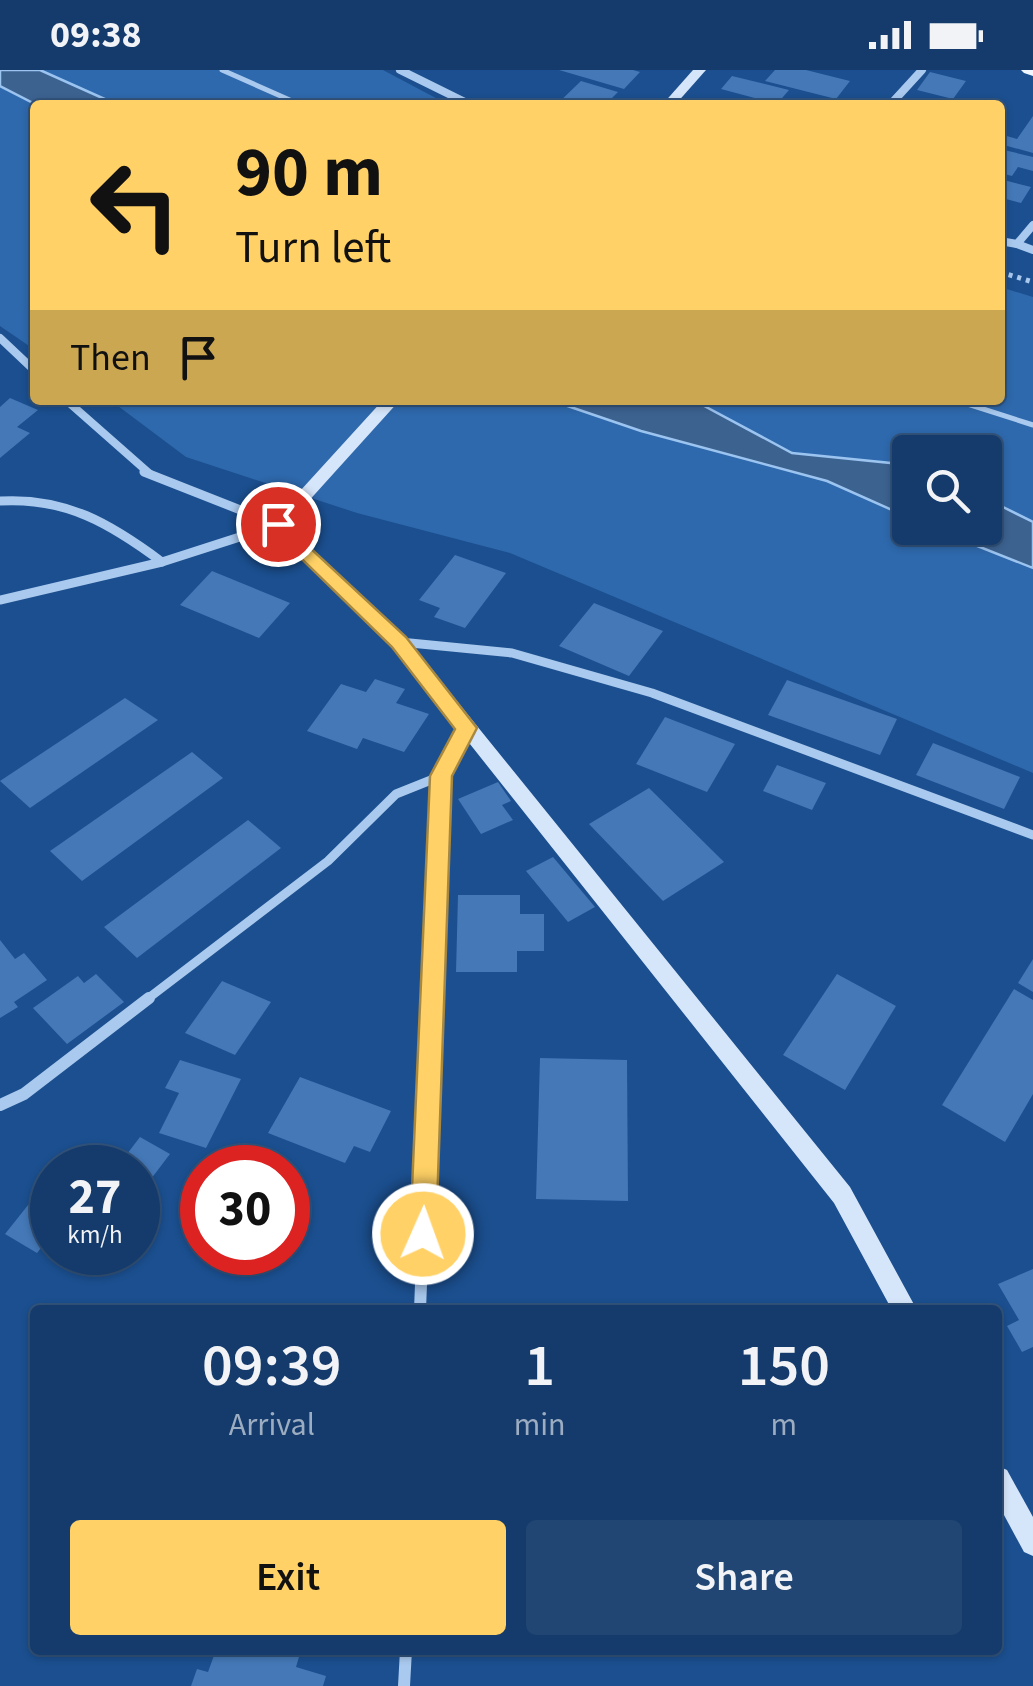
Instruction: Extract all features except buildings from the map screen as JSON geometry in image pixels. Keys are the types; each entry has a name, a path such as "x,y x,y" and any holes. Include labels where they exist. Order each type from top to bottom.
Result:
{"street":[{"path":"400,70 461,100"},
{"path":"673,100 700,70"},
{"path":"895,100 922,70"},
{"path":"1018,244 1033,225"},
{"path":"1005,242 1033,250"},
{"path":"0,338 30,366"},
{"path":"71,405 142,471 278,524 399,642 842,1195 902,1305"},
{"path":"0,600 162,562 278,524 387,405"},
{"path":"0,501 36,496 104,519 162,562"},
{"path":"399,642 512,653 652,693 1033,834"},
{"path":"420,1305 441,776 466,728"},
{"path":"0,1105 24,1094 328,860 396,794 441,776"},
{"path":"1002,1486 1033,1543"},
{"path":"404,1686 406,1655"}],"lane":[{"path":"222,70 290,100"},
{"path":"969,405 1033,426"}],"path":[{"path":"1005,274 1033,282"}],"shaded area":[{"path":"0,70 383,70 440,100 30,100 30,347 0,326"},
{"path":"0,70 40,70 107,100 30,101 0,86"},
{"path":"1005,289 1033,297 1033,773 510,553 357,513 186,457 117,405 1005,405"},
{"path":"565,405 702,405 792,453 892,463 892,510 827,481 641,431"},
{"path":"1002,506 1033,522 1033,568 975,545 1002,545"}],"route":[{"path":"278,524 399,642 466,728 441,776 423,1234"}]}
